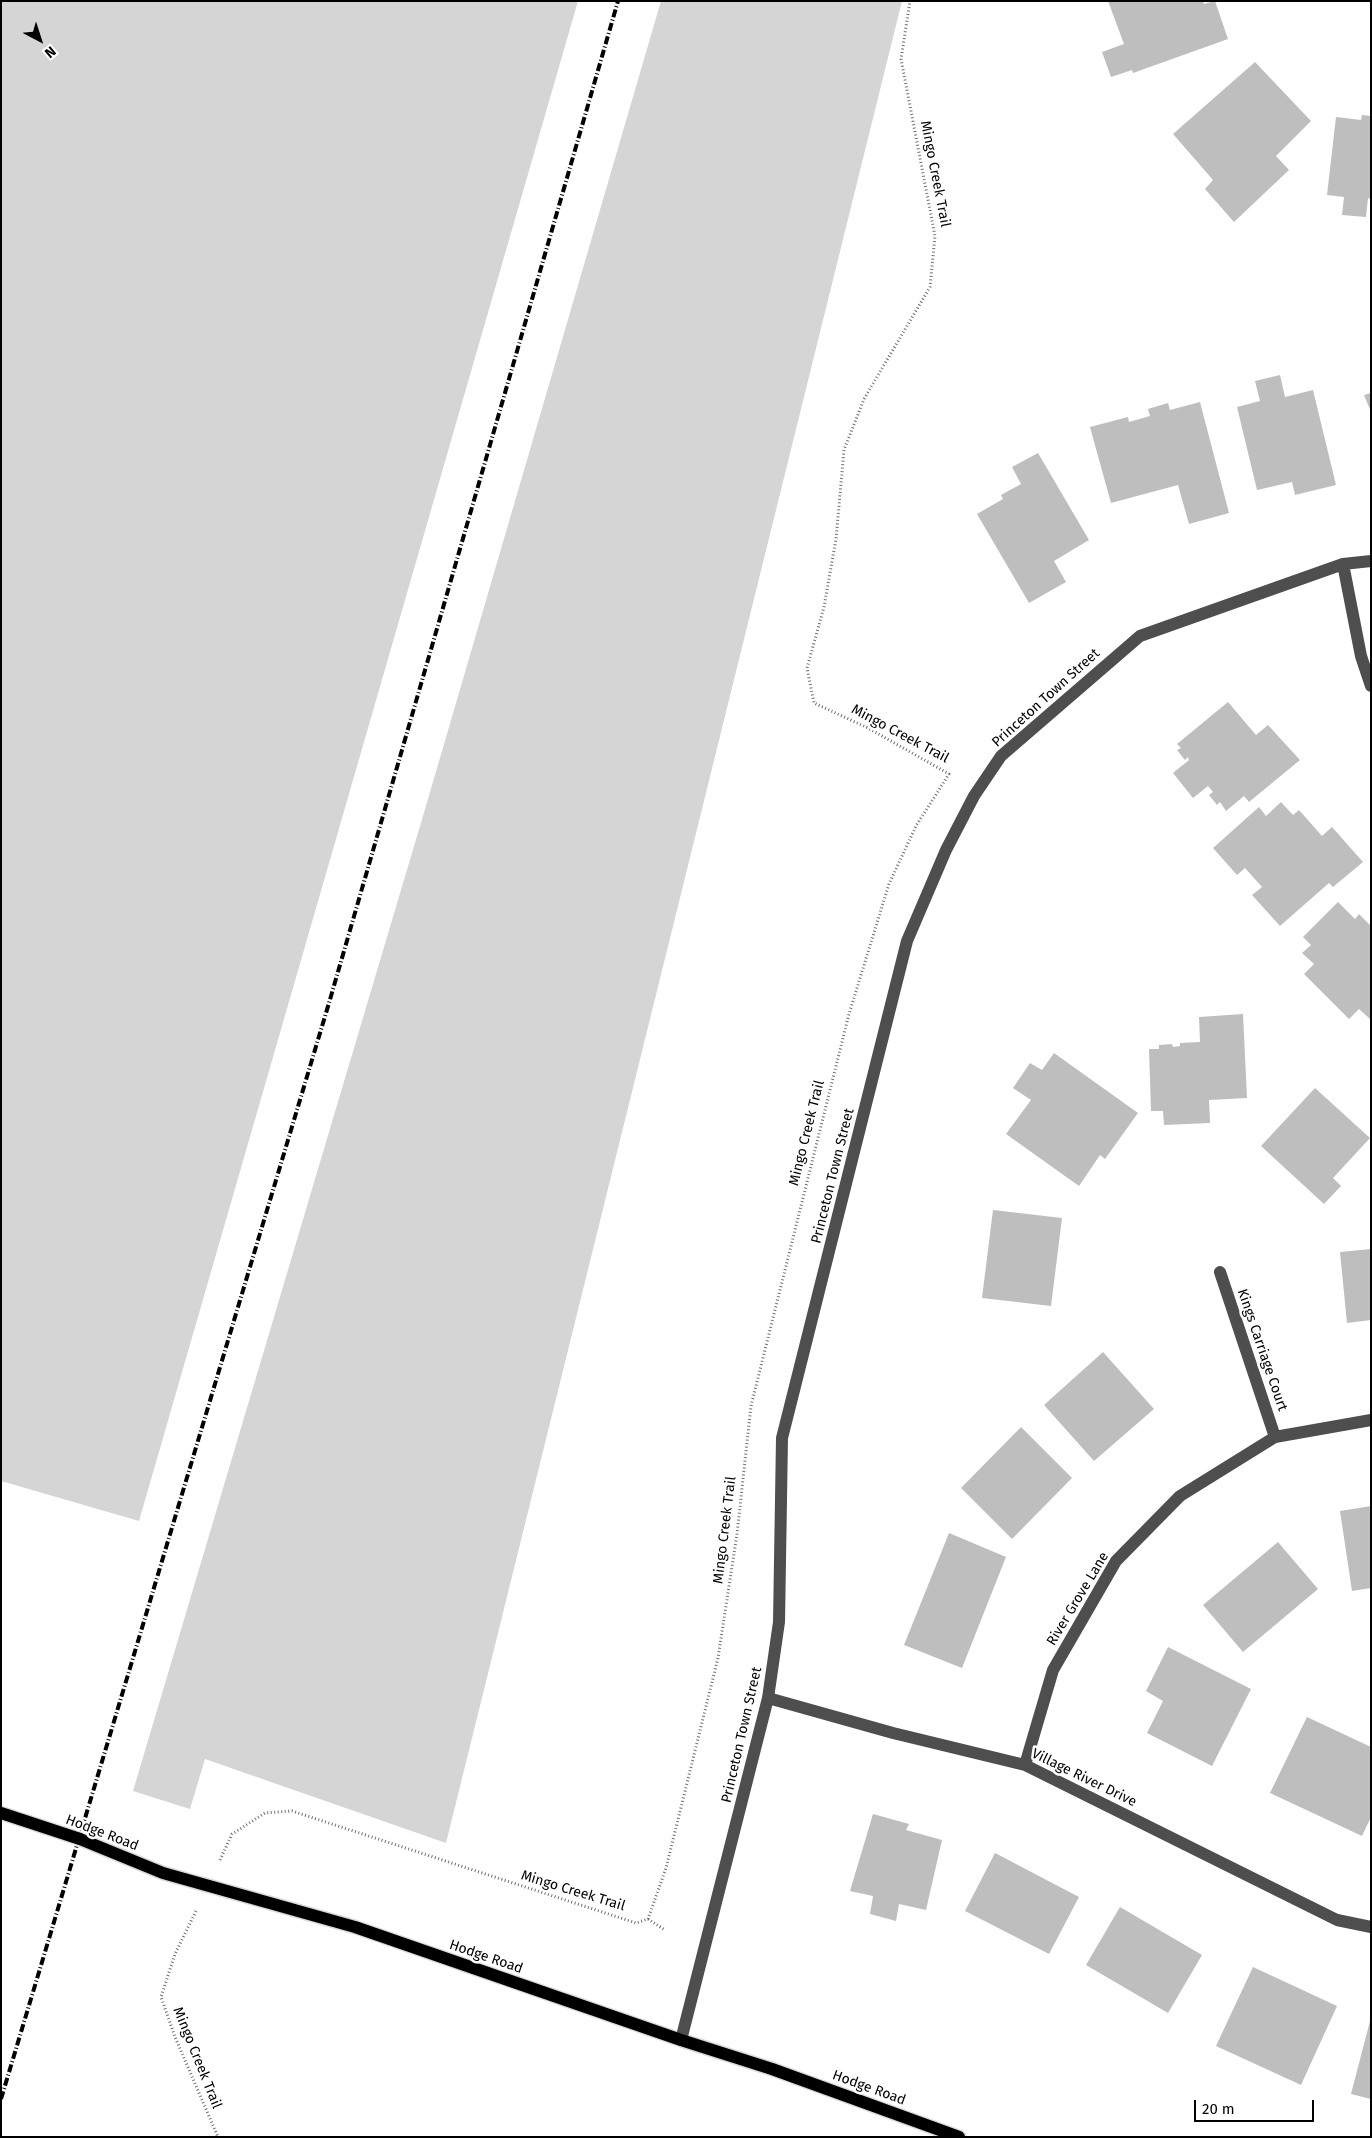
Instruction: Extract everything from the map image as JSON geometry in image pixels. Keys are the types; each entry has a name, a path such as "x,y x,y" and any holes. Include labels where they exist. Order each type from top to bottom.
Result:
{"main road":[{"name":"Hodge Road","path":"1,1813 80,1839 163,1873 354,1927 681,2040 772,2069 959,2137"}],"street":[{"name":"Princeton Town Street","path":"681,2040 768,1698 779,1622 782,1438 908,941 946,850 974,796 1001,756 1140,636 1343,564 1371,561"},
{"path":"1343,564 1361,656 1371,686"},
{"name":"Kings Carriage Court","path":"1220,1272 1275,1437"},
{"name":"River Grove Lane","path":"1025,1765 1053,1670 1116,1561 1180,1496 1275,1437 1371,1420"},
{"name":"Village River Drive","path":"768,1698 893,1733 1025,1765 1337,1920 1371,1927"}],"path":[{"name":"Mingo Creek Trail","path":"220,1860 232,1834 265,1813 292,1811 636,1923 648,1919 666,1868 718,1658 737,1534 751,1406 847,1023 889,884 916,826 949,774 868,728 814,703 807,668 824,607 836,539 844,450 864,399 930,287 935,236 902,59 910,1"},
{"name":"Mingo Creek Trail","path":"199,1904 175,1954 161,1997 175,2037 218,2137"},
{"path":"648,1919 665,1930"}],"shaded area":[{"path":"1,1 578,1 139,1521 1,1481"},
{"path":"661,1 902,1 446,1843 205,1759 190,1809 133,1791 423,816"}],"building":[{"path":"1108,1 1203,1 1204,4 1215,1 1228,39 1133,73 1132,70 1111,77 1102,52 1124,44"},
{"path":"1255,62 1311,121 1276,156 1289,170 1234,222 1205,189 1213,180 1173,134"},
{"path":"1362,115 1371,116 1371,199 1368,198 1366,217 1342,215 1344,197 1327,195 1336,117 1361,120"},
{"path":"1280,375 1285,397 1313,390 1336,485 1295,495 1292,482 1257,490 1237,407 1260,401 1255,381"},
{"path":"1371,393 1371,412 1364,395"},
{"path":"1200,402 1229,513 1189,524 1178,485 1111,503 1090,427 1128,417 1129,422 1150,416 1148,409 1168,403 1170,410"},
{"path":"1038,453 1089,540 1054,561 1066,582 1029,603 977,514 1003,499 1001,495 1021,484 1012,467"},
{"path":"1228,702 1256,735 1268,725 1300,760 1249,802 1244,796 1226,811 1220,802 1217,805 1209,795 1213,792 1208,786 1193,798 1173,773 1189,760 1188,757 1185,760 1177,750 1181,748 1177,744"},
{"path":"1281,802 1293,815 1299,810 1322,836 1332,827 1363,862 1333,887 1329,883 1280,926 1252,895 1262,887 1245,868 1237,875 1213,848 1259,807 1266,816"},
{"path":"1338,902 1355,919 1359,914 1371,926 1371,1020 1359,1009 1349,1019 1304,974 1314,964 1302,953 1311,945 1303,937"},
{"path":"1243,1014 1247,1098 1209,1100 1210,1123 1164,1125 1163,1111 1151,1111 1149,1049 1159,1049 1159,1045 1172,1044 1173,1047 1180,1046 1180,1043 1200,1042 1199,1017"},
{"path":"1054,1053 1138,1113 1105,1159 1100,1155 1079,1186 1006,1134 1031,1100 1013,1088 1030,1063 1042,1070"},
{"path":"1315,1088 1370,1138 1333,1178 1341,1186 1324,1204 1261,1146"},
{"path":"993,1210 1062,1218 1051,1306 982,1298"},
{"path":"1371,1249 1371,1320 1347,1323 1340,1252"},
{"path":"1103,1352 1154,1409 1094,1461 1044,1405"},
{"path":"1021,1427 1072,1478 1012,1539 961,1488"},
{"path":"1371,1506 1371,1588 1352,1591 1340,1511"},
{"path":"949,1533 1006,1557 962,1668 904,1645"},
{"path":"1278,1542 1318,1589 1243,1652 1203,1605"},
{"path":"1168,1647 1251,1689 1212,1766 1147,1733 1163,1701 1146,1691"},
{"path":"1307,1717 1371,1747 1371,1817 1362,1836 1270,1793"},
{"path":"873,1814 909,1824 906,1830 942,1840 926,1910 899,1904 896,1921 870,1914 873,1896 850,1891"},
{"path":"995,1853 1079,1897 1049,1954 965,1911"},
{"path":"1120,1907 1202,1955 1168,2013 1086,1965"},
{"path":"1253,1967 1337,2006 1301,2085 1216,2046"},
{"path":"1371,2021 1371,2099 1351,2094"}],"railway":[{"path":"1,2099 329,1003 618,1"}]}
